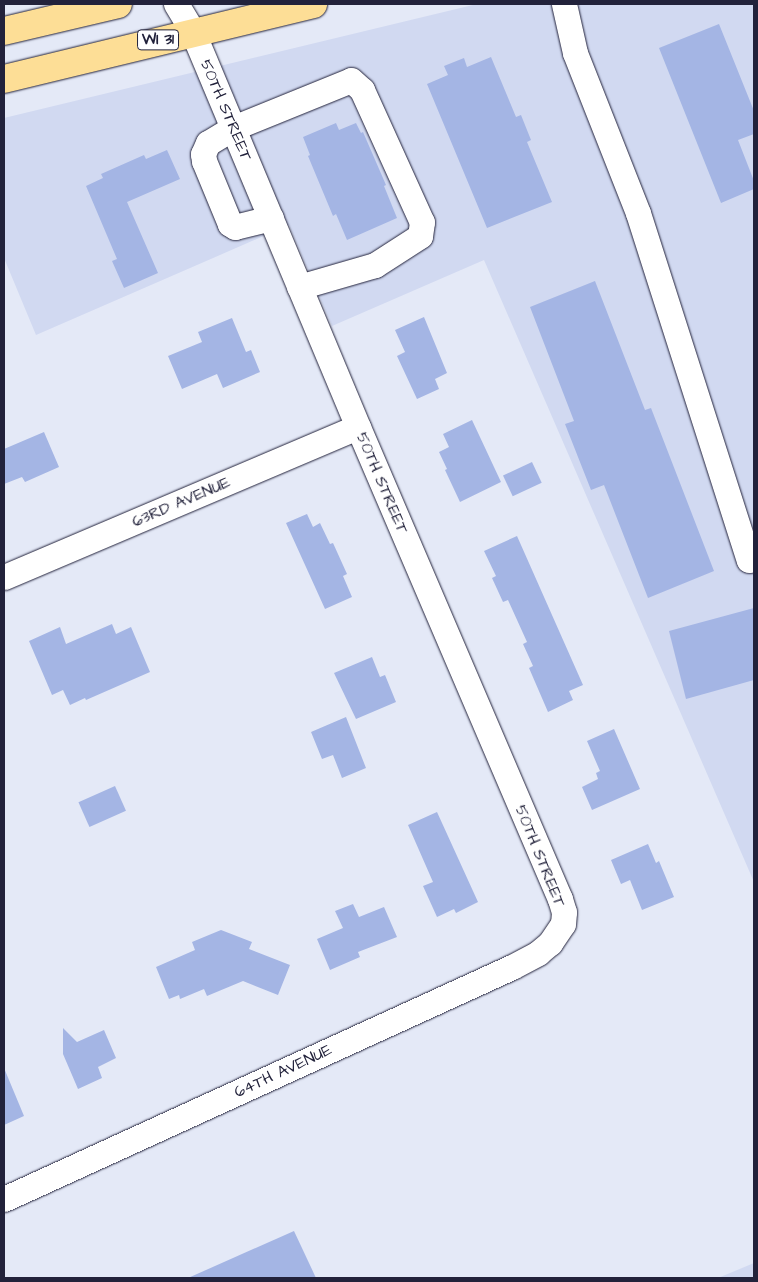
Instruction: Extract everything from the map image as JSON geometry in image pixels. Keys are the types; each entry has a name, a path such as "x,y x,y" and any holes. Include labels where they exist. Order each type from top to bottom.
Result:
{"main road":[{"path":"4,32 118,4"},
{"name":"WI 31","path":"4,79 314,4"}],"street":[{"name":"50TH STREET","path":"176,4 193,32 358,427 560,900 564,912 563,924 558,935"},
{"path":"564,4 575,53 638,213 749,560 754,559"},
{"path":"271,218 235,227 230,224 204,161 203,154 208,143 234,128 351,80 362,90 422,222 420,236 375,265 299,287"},
{"name":"63RD AVENUE","path":"4,577 358,427"},
{"name":"64TH AVENUE","path":"4,1199 512,967 538,953 558,935"}],"shaded area":[{"path":"477,4 754,4 754,882 484,260 332,326 289,225 36,335 4,258 4,118"},
{"path":"754,1263 754,1278 718,1278"}],"building":[{"path":"719,24 754,111 754,134 738,140 754,181 754,189 721,203 659,48"},
{"path":"491,57 516,117 521,115 531,140 527,142 552,202 487,228 427,84 448,75 444,66 464,58 467,67"},
{"path":"336,123 339,130 356,123 361,133 363,132 386,185 384,186 397,218 347,240 336,214 333,216 308,156 310,155 303,137"},
{"path":"167,150 180,179 127,202 158,273 124,288 112,261 117,259 86,186 103,178 101,174 144,155 146,159"},
{"path":"595,281 645,410 651,408 714,571 648,598 604,485 591,490 565,424 574,421 530,307"},
{"path":"424,317 447,373 435,379 439,389 417,399 397,356 405,352 395,330"},
{"path":"232,318 246,352 251,350 260,372 223,388 217,374 182,389 168,356 202,342 198,332"},
{"path":"472,420 501,482 460,502 439,452 449,447 443,434"},
{"path":"44,432 59,467 25,482 22,477 4,484 4,449"},
{"path":"532,462 542,483 513,496 503,476"},
{"path":"307,514 313,527 320,523 330,544 333,543 347,574 343,576 352,597 325,609 286,523"},
{"path":"517,536 583,685 569,691 573,700 548,712 529,668 533,666 523,644 527,642 508,600 503,602 492,578 496,576 484,551"},
{"path":"754,608 754,680 686,699 669,631"},
{"path":"112,624 116,634 131,627 150,672 70,705 63,690 52,695 29,641 60,627 66,644"},
{"path":"372,657 380,677 385,675 396,702 356,719 334,673"},
{"path":"346,717 366,768 342,778 333,755 322,759 311,732"},
{"path":"614,729 640,789 592,810 582,787 598,779 596,773 600,771 587,741"},
{"path":"115,786 126,811 89,827 78,802"},
{"path":"437,812 478,902 456,913 454,909 437,917 423,886 433,882 408,825"},
{"path":"648,844 656,863 659,861 674,897 642,910 630,880 621,884 611,860"},
{"path":"353,904 359,917 384,907 397,937 358,952 360,957 330,970 317,939 343,928 335,911"},
{"path":"221,930 252,942 249,949 290,965 278,995 243,981 207,996 204,989 180,999 179,995 169,999 156,967 195,950 192,942"},
{"path":"63,1028 77,1042 104,1030 116,1058 98,1067 102,1078 78,1089 63,1054"},
{"path":"4,1068 24,1116 4,1125"},
{"path":"294,1231 316,1278 188,1278"}]}
